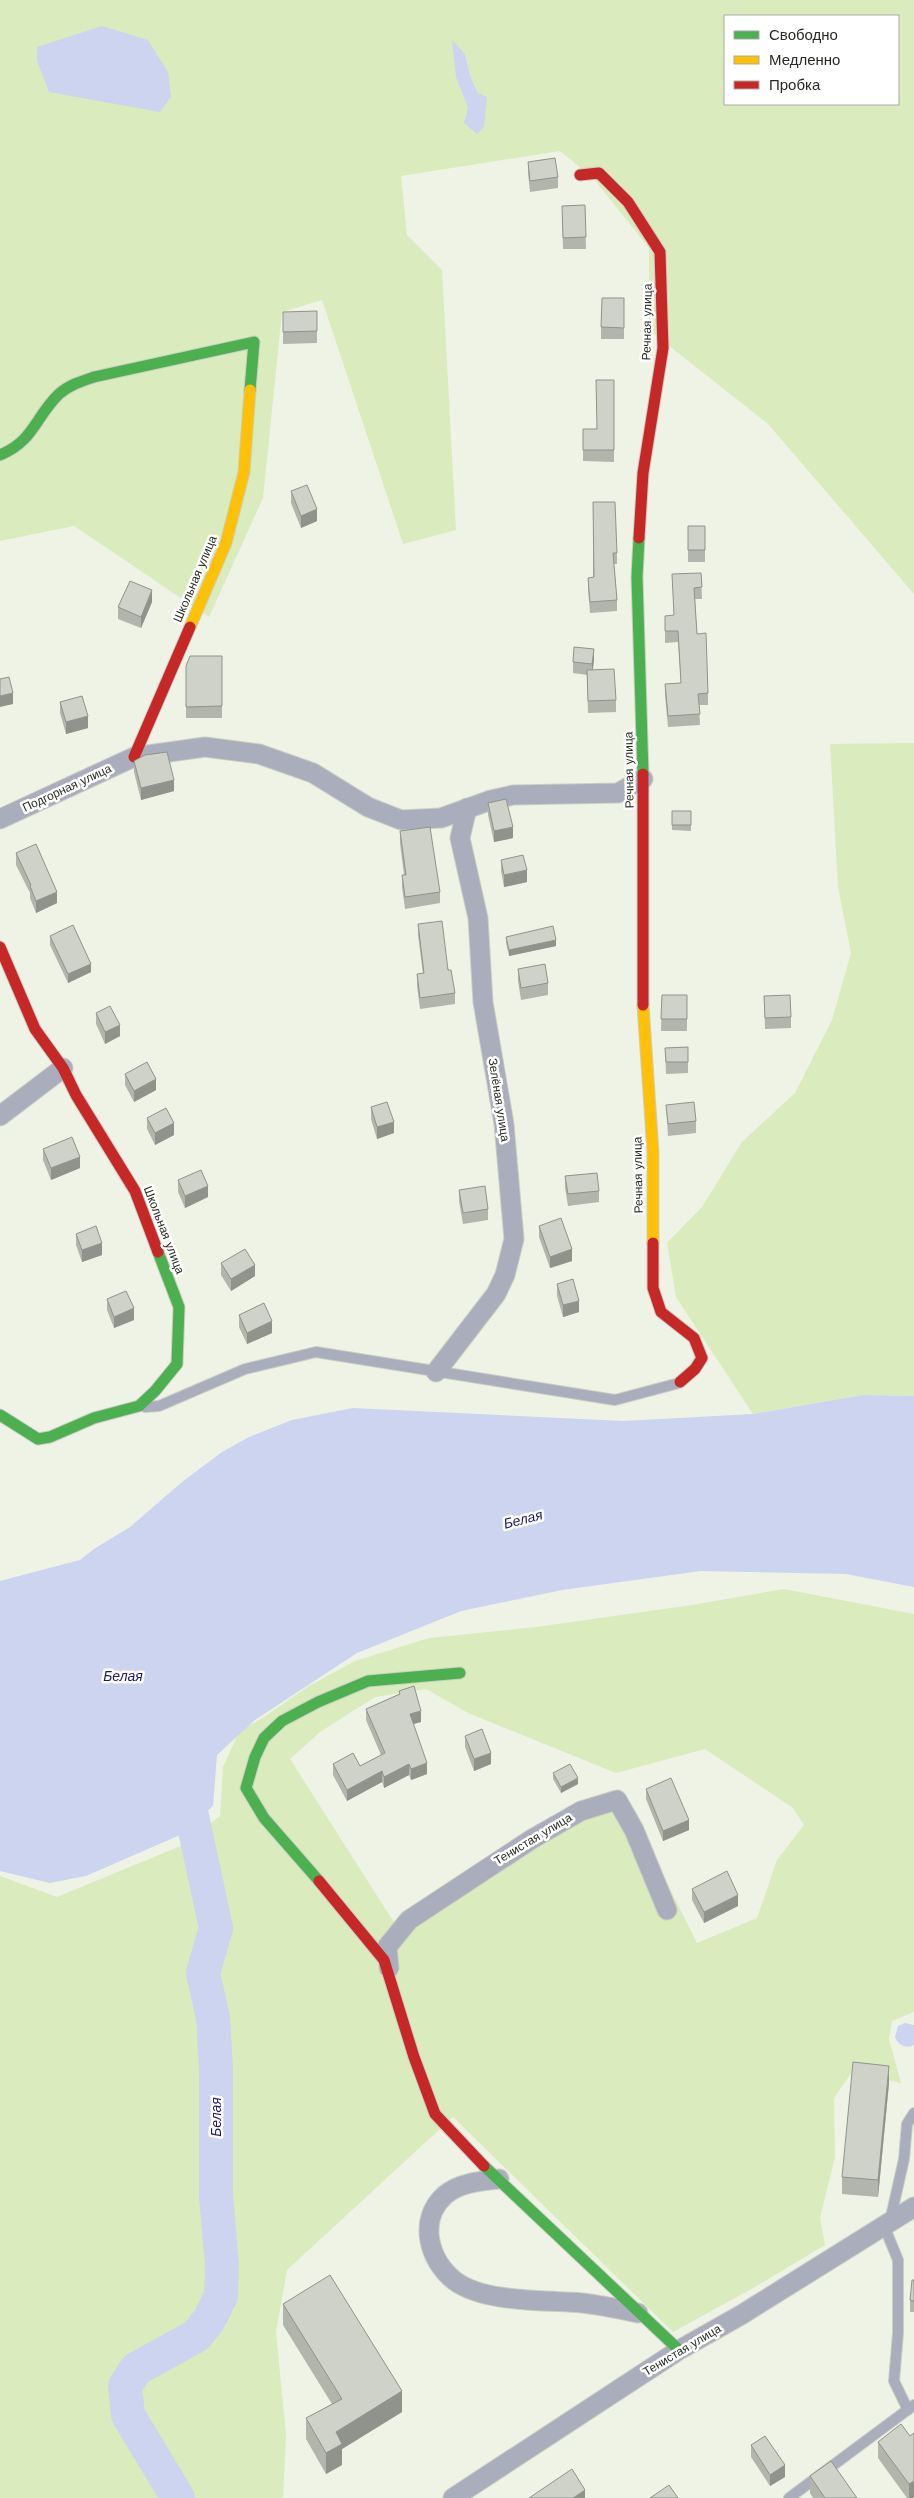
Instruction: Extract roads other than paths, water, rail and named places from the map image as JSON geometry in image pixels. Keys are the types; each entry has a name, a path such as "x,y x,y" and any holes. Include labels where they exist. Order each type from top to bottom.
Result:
{"street":[{"name":"Речная улица","path":"580,175 599,173 628,202 660,252 663,348 643,473 637,577 643,779 643,1002 653,1152 652,1288 661,1312 694,1338 702,1358 695,1369 680,1382"},
{"name":"Школьная улица","path":"0,456 9,453 28,439 57,397 68,387 97,377 254,342 244,472 226,543 134,757"},
{"name":"Подгорная улица","path":"0,819 134,757 205,747 259,754 313,773 368,806 401,820 441,818 513,795 618,793 643,779"},
{"name":"Зелёная улица","path":"436,1372 496,1294 505,1275 514,1239 504,1124 483,1002 478,918 460,838 468,808"},
{"name":"Школьная улица","path":"0,947 35,1029 63,1068 76,1095 135,1191 179,1308 177,1364 155,1392 139,1406 94,1418 67,1430 38,1439 0,1415"},
{"path":"0,1116 63,1068"},
{"path":"460,1673 368,1681 318,1702 282,1721 264,1738 255,1757 246,1788 264,1818 347,1912 384,1960 414,2057 435,2114 498,2179 678,2350"},
{"name":"Тенистая улица","path":"390,1979 387,1947 409,1920 532,1839 580,1810 617,1800 634,1830 667,1910"},
{"path":"498,2179 462,2186 445,2195 432,2211 428,2227 431,2248 441,2267 456,2282 481,2292 526,2301 606,2306 640,2314"},
{"name":"Тенистая улица","path":"453,2498 678,2350 749,2310 914,2207"}],"lane":[{"path":"139,1406 148,1408 159,1406 245,1369 316,1352 616,1400 680,1382"},
{"path":"789,2498 911,2408 894,2381 898,2332 898,2260 887,2223 904,2159 907,2124 914,2114"}],"water":[{"path":"102,26 148,40 168,72 171,97 160,112 49,92 37,61 37,47"},
{"path":"452,40 465,54 471,78 478,93 487,97 484,127 477,134 464,123 468,108 456,77"},
{"name":"Белая","path":"863,1395 914,1396 914,1587 846,1574 701,1571 562,1590 461,1611 357,1653 255,1720 217,1755 213,1806 180,1835 86,1876 50,1883 0,1871 0,1581 80,1560 130,1527 182,1482 222,1452 249,1437 292,1420 353,1408 623,1421 753,1414"},
{"path":"905,2023 914,2025 914,2045 908,2047 903,2046 895,2037 898,2026"}],"waterway":[{"name":"Белая","path":"178,2498 128,2415 125,2386 136,2369 196,2336 209,2320 221,2296 222,2265 216,2196 216,2068 213,2018 203,1973 216,1928 184,1779"}]}
